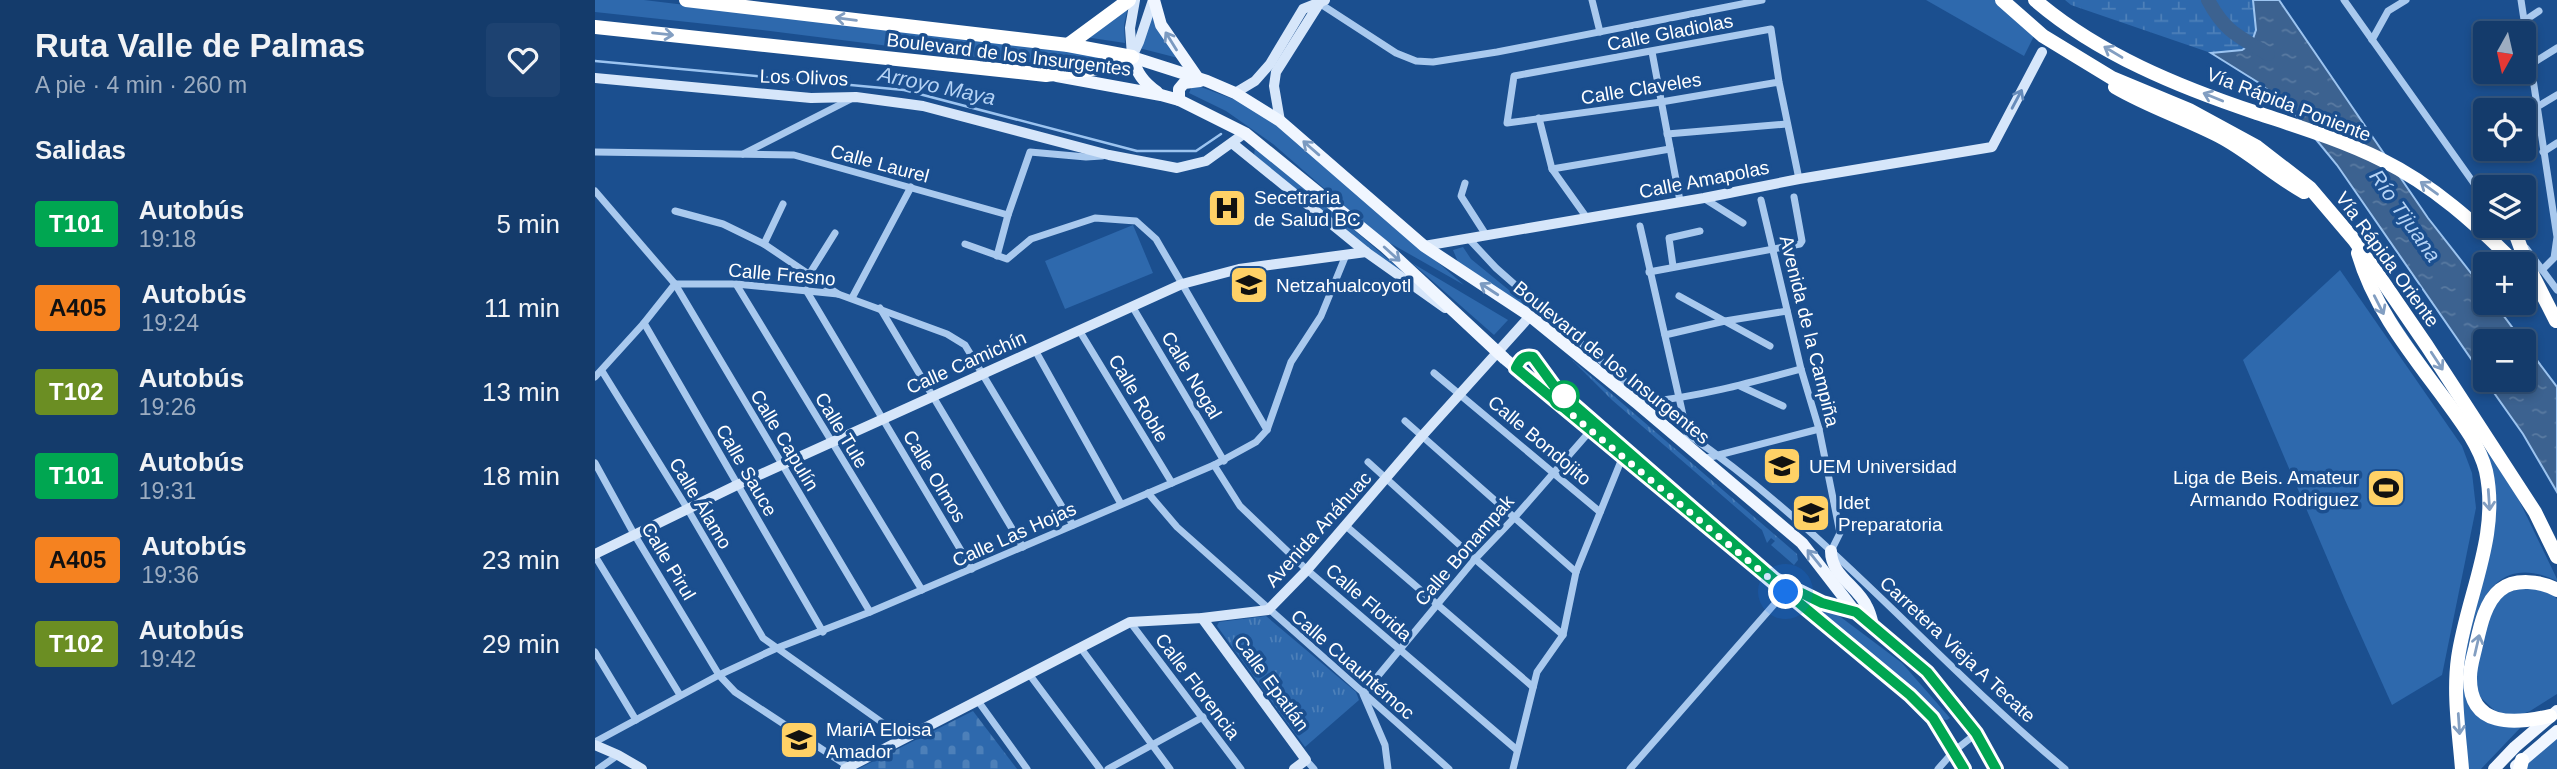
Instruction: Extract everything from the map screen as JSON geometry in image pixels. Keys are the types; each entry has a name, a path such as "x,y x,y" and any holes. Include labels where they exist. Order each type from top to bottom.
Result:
{"highway":[{"name":"Boulevard de los Insurgentes","path":"686,0 1068,45 1132,57"},
{"path":"1068,45 1129,0"},
{"name":"Vía Rápida Oriente","path":"2001,0 2043,36 2112,78 2189,110 2257,147 2310,188 2355,241 2427,346 2535,512 2557,557"},
{"name":"Vía Rápida Poniente","path":"2035,0 2059,20 2123,58 2217,99 2318,133 2383,160 2421,182 2482,230 2504,252"},
{"name":"Boulevard de los Insurgentes","path":"595,27 1046,75"},
{"path":"2042,51 2061,55 2137,100 2222,138 2253,156 2281,180 2323,202"},
{"path":"1046,75 1095,69 1132,57"},
{"path":"2516,238 2556,322"},
{"path":"2355,241 2367,281 2383,314 2469,432 2485,468 2491,505 2486,544 2459,656 2456,684 2462,769"},
{"path":"2536,293 2556,322"},
{"path":"2554,713 2517,723 2502,722 2478,706 2472,693 2470,675 2487,608 2500,590 2517,583 2535,583 2557,590"}],"main road":[{"path":"1153,0 1161,25 1202,79 1184,83 1179,89 1179,100"},
{"name":"Boulevard de los Insurgentes","path":"1132,57 1202,79 1235,93 1280,121 1424,246 1530,316 1642,402 1688,441 1703,459 1802,543 1856,612 1927,672 1976,733 1996,769"},
{"path":"1132,57 1136,72 1145,83 1161,94"},
{"name":"Boulevard de los Insurgentes","path":"1046,75 1161,94 1179,100 1245,133 1385,247 1498,353 1910,695 1933,718 1964,769"},
{"path":"1831,551 1831,560 1838,572 1867,606 1874,629"},
{"path":"2494,769 2554,713"},
{"path":"2519,766 2557,731"}],"street":[{"path":"1132,57 1130,28 1135,0"},
{"path":"1132,57 1153,0"},
{"path":"1592,0 1599,32"},
{"path":"1319,1 1396,53 1425,61 1497,52 1762,0"},
{"path":"2344,0 2473,182"},
{"path":"2372,40 2388,11 2406,0"},
{"path":"2521,0 2524,21 2539,11"},
{"path":"1235,93 1255,81 1270,64 1303,9 1319,1"},
{"path":"1280,121 1274,86 1276,72 1319,1"},
{"name":"Calle Gladiolas","path":"1507,123 1514,76 1771,29 1799,178"},
{"path":"2536,61 2557,48"},
{"name":"Calle Amapolas","path":"1424,246 1704,198 1799,178 1992,147 2042,51"},
{"path":"1652,52 1680,201"},
{"name":"Los Olivos","path":"595,78 811,98 856,97 923,106 1109,155 1177,168 1206,161 1245,133"},
{"name":"Calle Claveles","path":"1507,123 1661,102 1779,82"},
{"path":"2533,84 2543,152 2553,193 2557,237 2553,258 2542,270"},
{"path":"2537,107 2557,95"},
{"path":"740,156 856,97"},
{"path":"1539,118 1552,169 1587,218"},
{"path":"1667,134 1787,124"},
{"path":"1232,143 1366,252 1433,301 1458,314"},
{"path":"2543,152 2557,143"},
{"path":"1552,169 1670,149"},
{"name":"Calle Laurel","path":"595,152 794,155 1008,215"},
{"path":"997,256 1030,152 1086,157 1109,155"},
{"path":"1465,183 1461,196 1486,235"},
{"path":"852,298 911,187"},
{"path":"595,191 675,284 595,377"},
{"path":"1649,272 1798,245 1802,241 1794,197"},
{"path":"1704,198 1743,223"},
{"name":"Avenida de la Campiña","path":"1761,200 1801,369 1819,429 1840,533 1831,551"},
{"path":"764,244 783,204"},
{"path":"675,211 723,224 764,244 838,294"},
{"path":"965,244 1010,258 1031,239 1095,218 1136,221 1151,232 1266,430"},
{"path":"1640,226 1688,441 1718,455 1831,551"},
{"path":"1673,267 1669,237 1700,231"},
{"path":"810,273 835,233"},
{"path":"1468,238 1496,268 1642,402 1680,398 1739,386 1801,369"},
{"path":"2518,238 2557,290"},
{"name":"Calle Camichín","path":"595,555 687,508 1182,284 1239,269 1366,252"},
{"name":"Calle Las Hojas","path":"595,743 680,695 777,648 823,632 1215,465 1257,442 1266,430 1291,362 1321,316 1346,255"},
{"name":"Calle Fresno","path":"675,284 736,285 838,294 947,334 965,345 1073,525"},
{"name":"Calle Capulín","path":"675,284 870,612"},
{"name":"Calle Tule","path":"736,285 922,590"},
{"name":"Calle Olmos","path":"806,290 972,569"},
{"path":"1679,296 1770,346"},
{"name":"Calle Nogal","path":"1132,306 1224,461"},
{"path":"880,308 1023,547"},
{"path":"1665,335 1787,310"},
{"name":"Avenida Anáhuac","path":"847,768 1130,622 1202,618 1268,610 1307,570 1530,316"},
{"name":"Calle Sauce","path":"644,323 823,632"},
{"name":"Calle Roble","path":"1079,330 1172,483"},
{"path":"1035,350 1121,505"},
{"name":"Calle Álamo","path":"602,370 687,508 762,638 904,738"},
{"name":"Calle Bondojito","path":"1434,373 1600,512"},
{"path":"1739,386 1783,406"},
{"path":"1405,421 1576,572"},
{"path":"1703,459 1819,429"},
{"name":"Calle Bonampak","path":"1363,694 1475,559 1591,430"},
{"path":"1513,769 1537,672 1563,635 1576,572 1623,456"},
{"path":"1368,462 1563,635"},
{"name":"Calle Pirul","path":"595,463 634,534 719,675 735,692 847,768"},
{"name":"Calle Florida","path":"1215,465 1240,506 1307,570 1517,750"},
{"name":"Calle Cuauhtémoc","path":"1148,493 1177,527 1449,769"},
{"path":"1346,526 1534,687"},
{"name":"Carretera Vieja A Tecate","path":"1831,551 2065,769"},
{"path":"595,555 680,695"},
{"path":"1630,769 1786,592"},
{"name":"Calle Epatlán","path":"1202,618 1310,764"},
{"name":"Calle Florencia","path":"1130,622 1241,769"},
{"path":"1080,647 1170,769"},
{"path":"595,652 636,720"},
{"path":"1029,674 1100,769"},
{"path":"1363,694 1385,745 1388,769"},
{"path":"978,701 1027,769"},
{"path":"1108,769 1203,717"},
{"path":"1938,769 1976,733"},
{"path":"595,743 642,769"},
{"path":"598,769 618,754"},
{"path":"1436,758 1438,769"},
{"path":"1294,769 1310,764"}],"green space":[{"path":"595,0 644,0 1100,55 1106,58 1067,62 1016,62 595,12"},
{"path":"1926,0 1995,0 2035,34 2024,56"},
{"path":"2065,0 2253,0 2256,30 2251,44 2242,50 2211,53 2071,5"},
{"path":"1128,7 1124,25 1125,43 1085,37"},
{"path":"1151,12 1178,58 1139,48"},
{"path":"1193,84 1241,102 1273,120 1464,285 1381,238 1273,144 1226,111 1189,93"},
{"path":"1255,146 1423,289 1384,263 1254,156"},
{"path":"1133,225 1153,273 1065,309 1045,261"},
{"path":"1463,247 1471,259 1532,309 1531,311 1458,262 1453,250"},
{"path":"1412,263 1508,320 1494,335"},
{"name":"Liga de Beis. Amateur Armando Rodriguez","path":"2340,270 2462,446 2472,473 2476,508 2442,675 2392,705 2243,360"},
{"path":"2371,281 2517,496 2557,579 2531,573 2510,575 2494,586 2481,603 2468,648 2466,694 2521,727 2481,769 2464,769 2459,677 2495,498 2445,394"},
{"path":"1571,359 1797,554 1798,560 1794,565 1771,545 1775,541 1771,538 1767,543 1762,530 1612,400"},
{"path":"2529,586 2557,599 2557,694 2530,711 2520,715 2506,715 2494,710 2478,695 2474,672 2491,609 2503,594"},
{"path":"1811,600 1826,606 1902,663 1950,718 1941,719 1829,620"},
{"path":"1266,616 1356,692 1359,700 1305,747 1217,626 1219,622"},
{"path":"973,711 1017,769 858,769"},
{"path":"2557,736 2557,769 2525,769 2531,758"}],"water":[{"path":"2253,0 2279,0 2428,218 2473,276 2473,315 2503,315 2513,329 2473,329 2473,362 2337,165 2290,108 2259,83 2211,53 2242,50 2251,44 2256,30"},
{"path":"2536,359 2557,387 2557,492 2523,434 2493,392 2536,392"}],"waterway":[{"name":"Río Tijuana","path":"2208,0 2227,26 2268,54"},
{"name":"Arroyo Maya","path":"595,61 904,90 1137,151 1196,151 1221,134"}],"bus line":[{"name":"T101","path":"1964,769 1933,718 1910,695 1516,368 1519,360 1529,356 1537,360 1557,390 1775,580 1822,603 1856,612 1927,672 1976,733 1996,769"}],"place":[{"name":"Secetraria de Salud BC","path":"1227,208"},
{"name":"Netzahualcoyotl","path":"1249,285"},
{"name":"UEM Universidad","path":"1782,466"},
{"name":"Liga de Beis. Amateur Armando Rodriguez","path":"2386,488"},
{"name":"Idet Preparatoria","path":"1811,513"},
{"name":"MariA Eloisa Amador","path":"799,740"}],"route":[{"path":"1564,396 1553,399 1786,592"}]}
